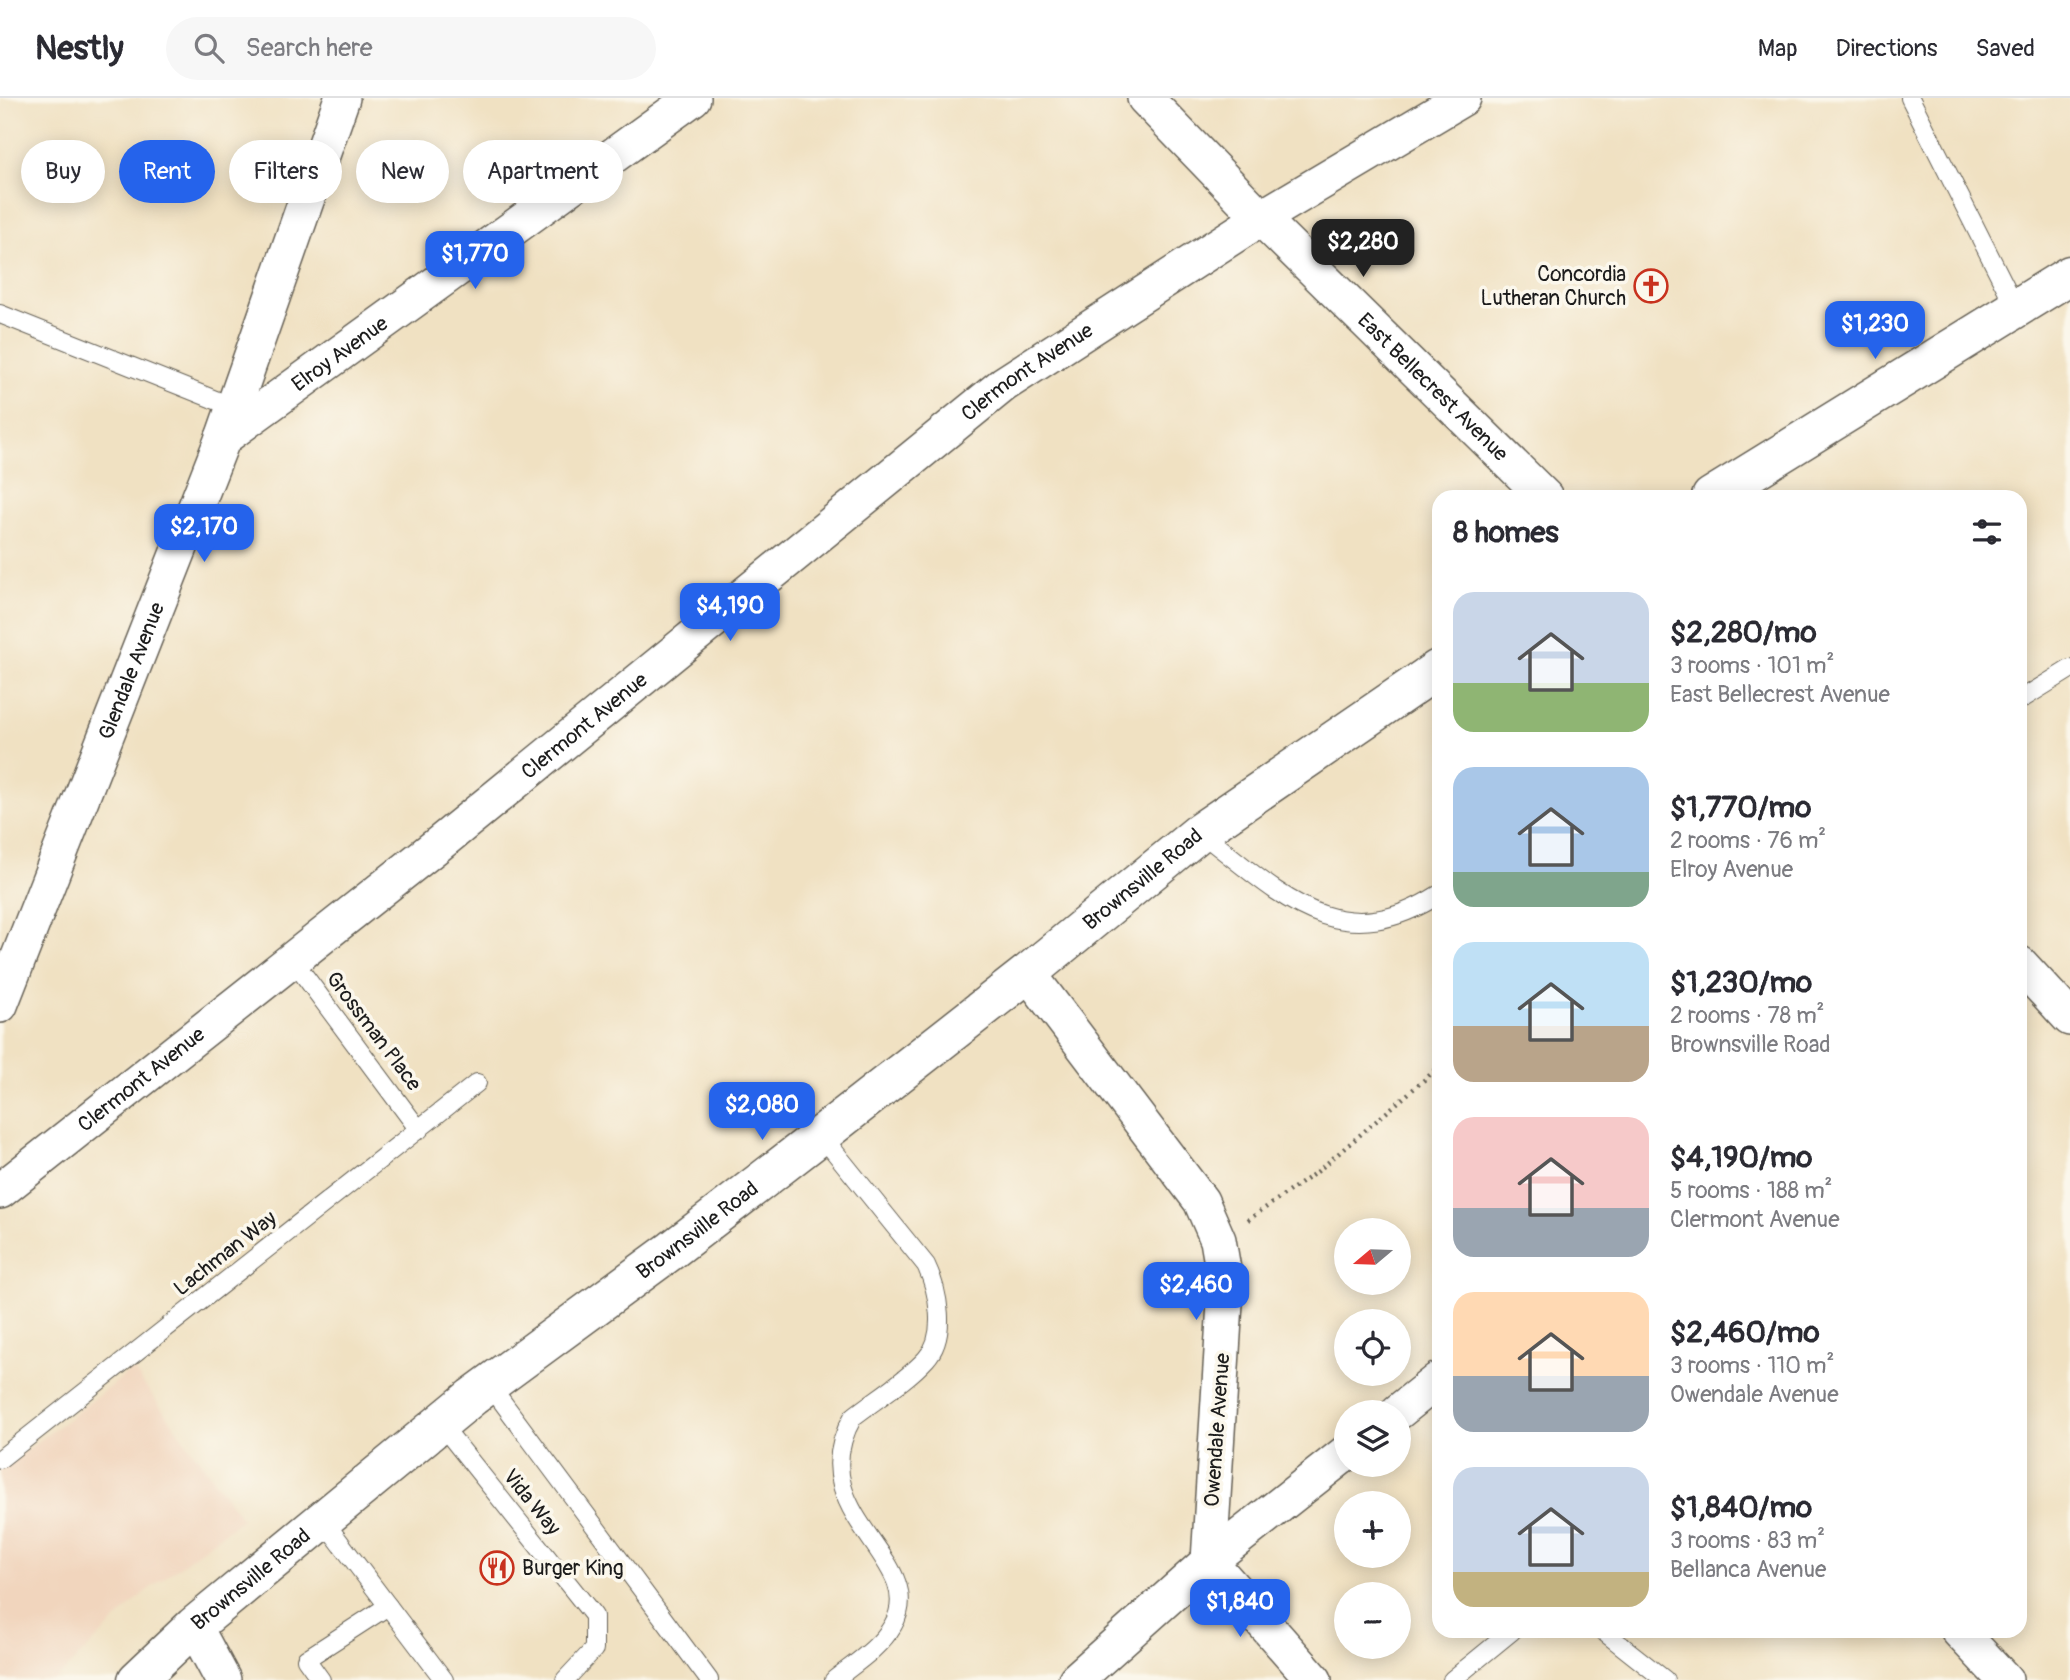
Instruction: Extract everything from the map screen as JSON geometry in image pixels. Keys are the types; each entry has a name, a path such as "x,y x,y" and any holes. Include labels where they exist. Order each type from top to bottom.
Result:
{"main road":[{"path":"1722,490 2070,275"},
{"name":"Brownsville Road","path":"137,1680 194,1626 489,1384 672,1250 821,1135 1200,832 1432,672"}],"street":[{"name":"Glendale Avenue","path":"0,1005 228,423 342,98"},
{"name":"Elroy Avenue","path":"228,423 693,98"},
{"name":"East Bellecrest Avenue","path":"1145,98 1261,218 1538,490"},
{"name":"Clermont Avenue","path":"0,1191 440,843 1004,384 1261,218 1463,98"},
{"name":"Owendale Avenue","path":"1028,972 1200,1201 1218,1240 1226,1287 1209,1561"},
{"path":"2027,980 2070,1018"},
{"path":"1411,1402 1432,1385"},
{"path":"1076,1680 1209,1561 1334,1462"},
{"path":"1209,1561 1314,1680"},
{"path":"194,1626 223,1680"},
{"path":"1966,1638 2005,1680"}],"lane":[{"path":"1910,98 2016,308"},
{"path":"0,314 228,423"},
{"path":"2027,696 2070,669"},
{"path":"1200,832 1287,899 1328,918 1361,923 1390,918 1432,898"},
{"name":"Grossman Place","path":"292,958 419,1130"},
{"name":"Lachman Way","path":"0,1459 477,1083"},
{"path":"821,1135 926,1265 934,1281 939,1322 928,1358 853,1417 846,1429 839,1464 841,1486 855,1520 884,1556 901,1597 893,1625 882,1640 834,1680"},
{"path":"489,1384 709,1680"},
{"name":"Vida Way","path":"440,1423 594,1616 594,1649 565,1680"},
{"path":"323,1520 444,1680"},
{"path":"321,1680 306,1659 388,1606"},
{"path":"1452,1680 1503,1638"},
{"path":"1612,1638 1665,1680"}],"path":[{"path":"1218,1240 1318,1171 1432,1073"}],"shaded area":[{"path":"133,1369 242,1519 144,1593 55,1680 0,1680 0,1471"}],"place":[{"name":"Concordia Lutheran Church","path":"1651,286"},
{"name":"Burger King","path":"497,1568"}]}
